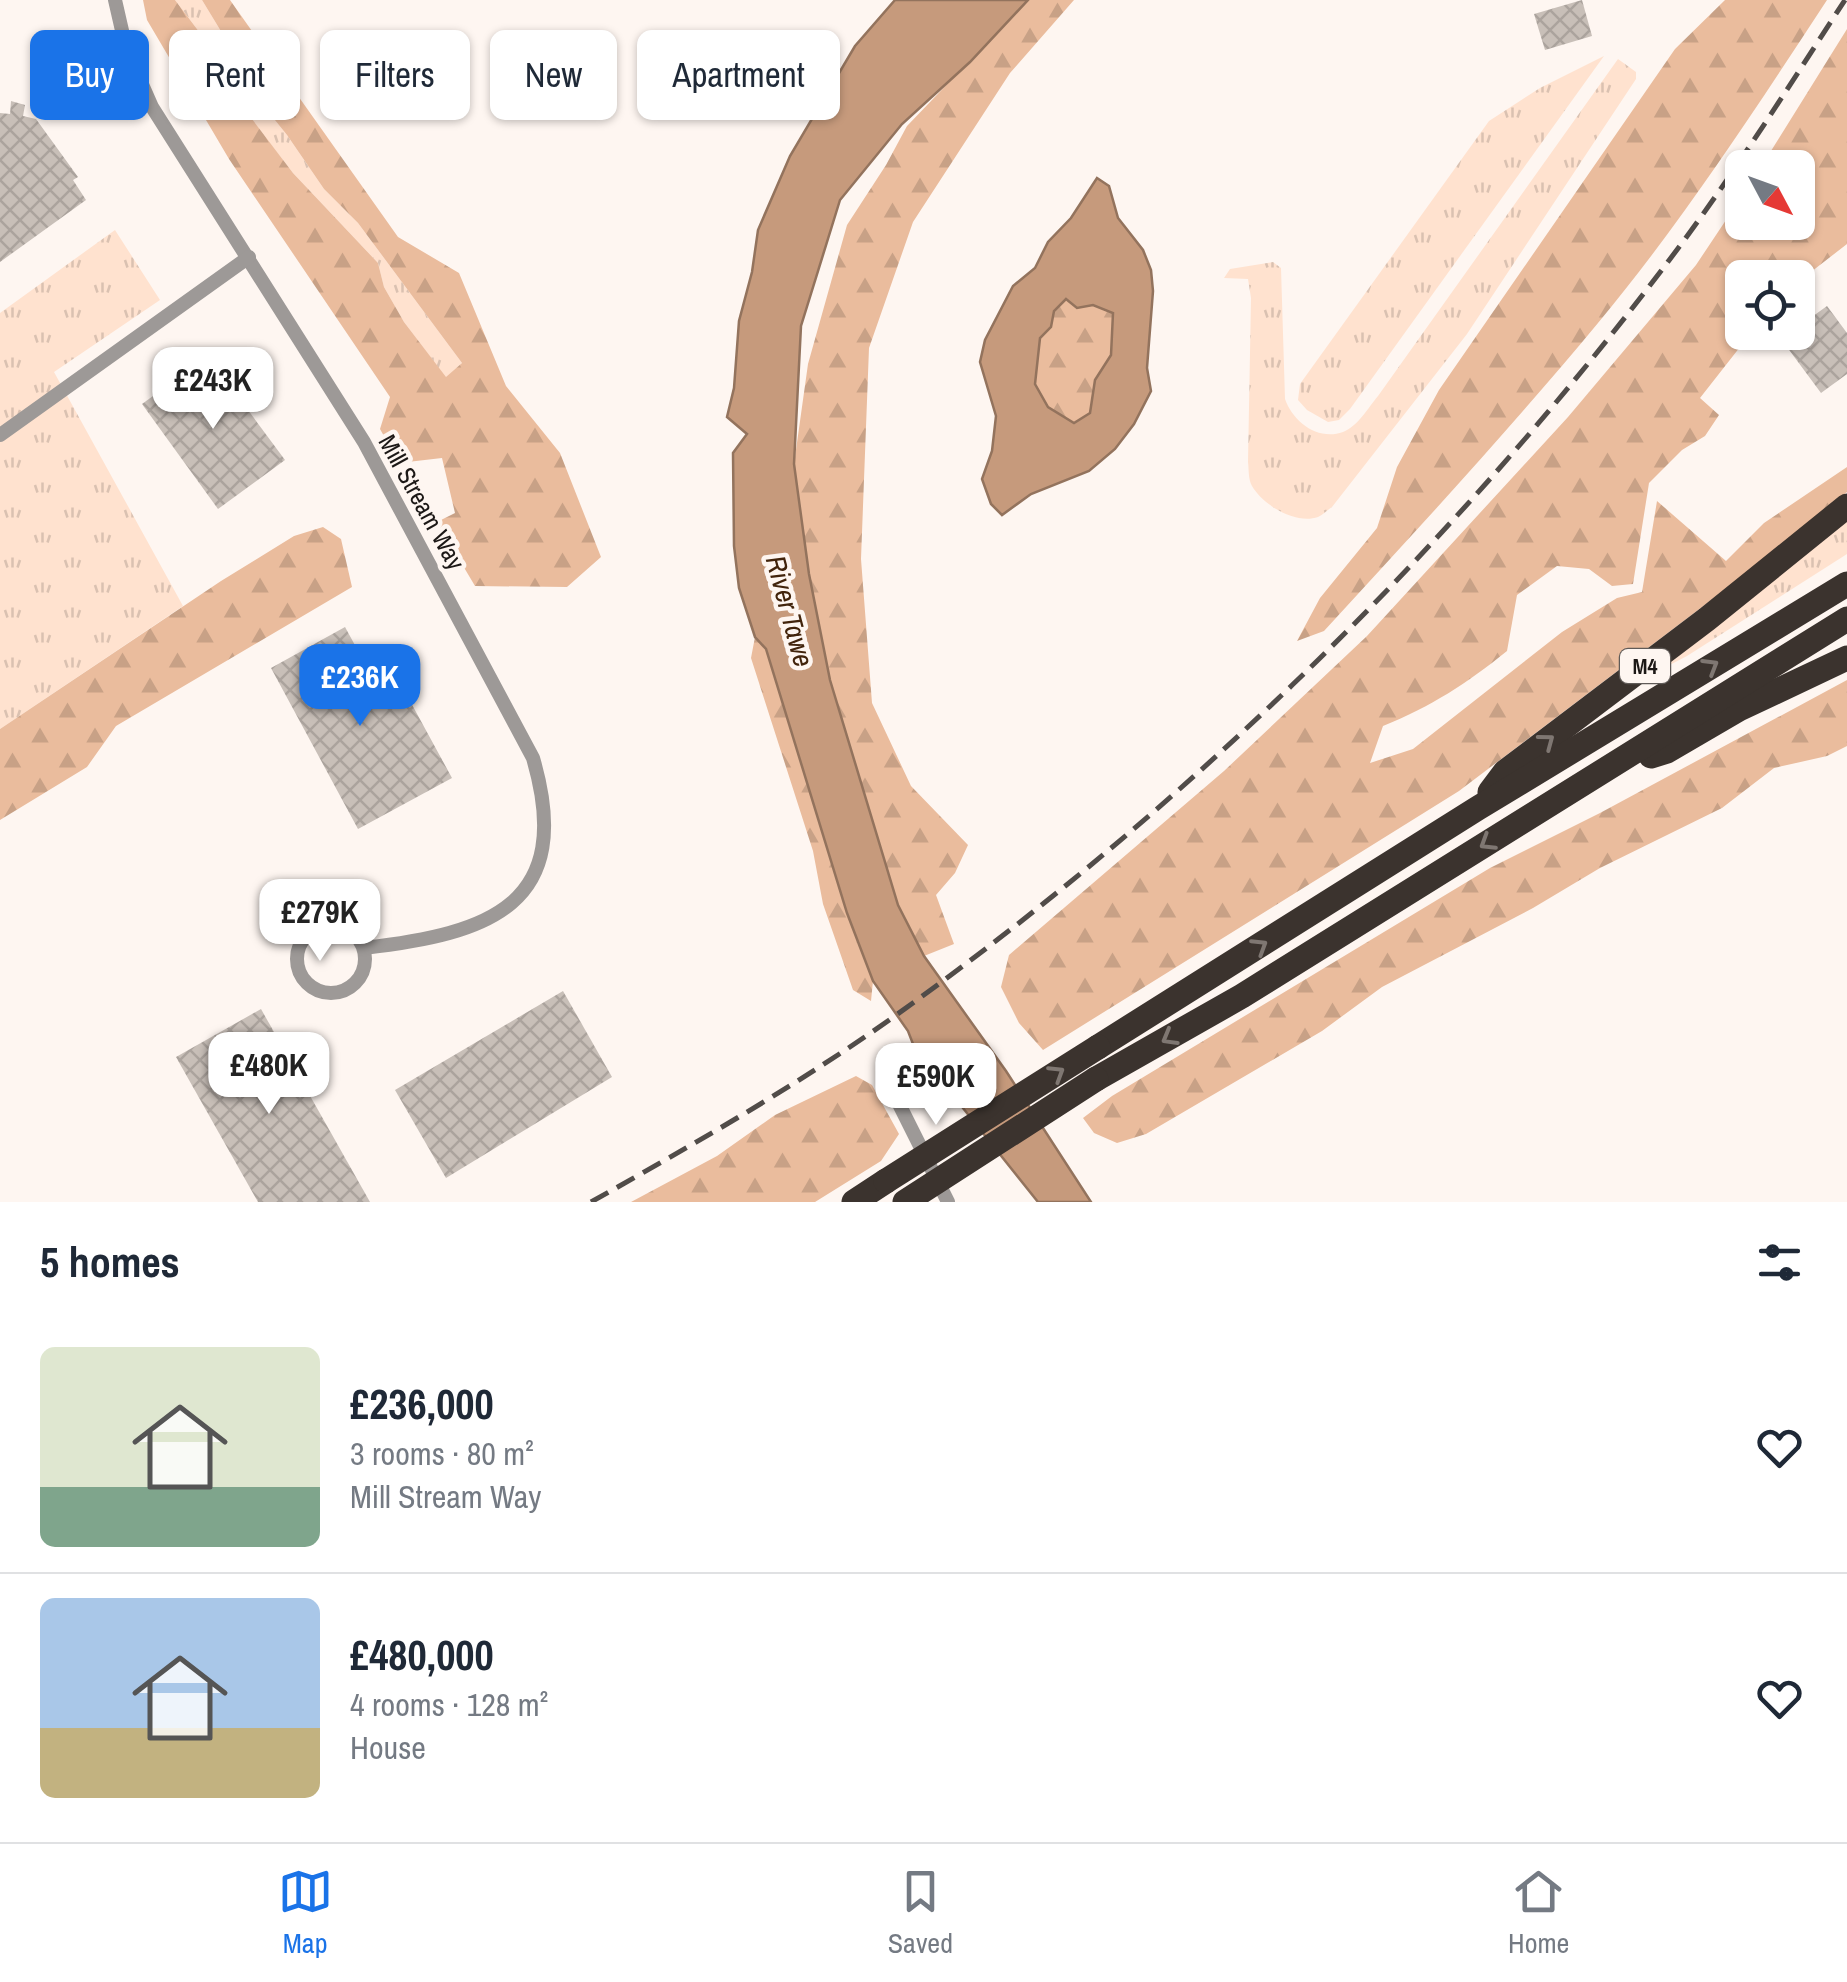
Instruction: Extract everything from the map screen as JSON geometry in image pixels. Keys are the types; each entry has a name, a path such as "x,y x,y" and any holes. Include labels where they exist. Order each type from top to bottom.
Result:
{"highway":[{"name":"M4","path":"1478,808 1505,772 1707,619 1847,506"},
{"name":"M4","path":"854,1202 1478,808 1847,584"},
{"path":"905,1202 1096,1079 1242,996 1847,618"},
{"path":"1600,773 1667,751 1739,709 1847,658"}],"street":[{"name":"Mill Stream Way","path":"116,0 126,48 152,107 364,442 532,758 546,812 539,862 526,886 492,919 443,936 364,948"},
{"path":"0,435 249,257"},
{"path":"342,926 364,948 362,976 348,989 335,994 316,990 303,979 298,968 300,944 318,928 342,926"},
{"path":"884,1074 948,1202"}],"green space":[{"path":"143,0 175,0 198,30 169,30 169,57 147,20"},
{"path":"175,0 202,0 220,30 198,30"},
{"path":"202,0 230,0 251,30 220,30"},
{"path":"1028,0 1074,0 1010,73 913,222 869,348 861,559 872,703 911,786 968,845 955,873 936,895 954,944 924,956 898,905 830,680 809,574 794,464 808,364 847,225 907,126"},
{"path":"1725,0 1827,0 1688,205 1598,323 1324,631 1297,641 1320,598 1377,528 1397,467 1439,390 1675,49"},
{"path":"1847,29 1847,244 1815,269 1815,260 1725,260 1725,350 1738,350 1700,398 1719,415 1705,436 1682,450 1649,483 1633,584 1612,586 1589,569 1557,566 1517,595 1507,651 1448,693 1383,726 1370,763 1413,749 1562,632 1617,598 1642,592 1657,501 1726,561 1764,523 1847,467 1847,492 1797,535 1459,791 1043,1050 1019,1023 1001,987 1009,955 1224,771 1367,636 1568,417 1696,265 1725,222 1725,240 1815,240 1815,150 1772,150"},
{"path":"1604,56 1350,409 1339,420 1328,422 1307,410 1298,400 1300,384 1489,121 1540,88"},
{"path":"1618,59 1636,72 1636,79 1467,334 1332,507 1309,519 1290,516 1264,500 1251,483 1248,462 1251,298 1248,279 1224,278 1230,269 1273,262 1281,268 1285,399 1308,428 1325,434 1343,432 1358,421 1378,396"},
{"path":"300,99 398,237 459,273 506,386 560,453 601,557 567,587 475,586 437,522 455,513 442,458 399,463 380,429 390,397 206,120 253,120 293,173 378,263 384,287 404,322 446,377 462,363 358,223 324,189 275,120 300,120"},
{"path":"252,120 275,120 324,189 358,223 462,363 446,378 404,322 384,287 378,263 293,173"},
{"path":"115,230 160,300 54,372 183,606 0,729 0,313"},
{"path":"1066,298 1077,308 1093,305 1113,313 1111,355 1095,380 1090,413 1074,423 1048,407 1035,384 1040,338 1051,327 1053,311"},
{"path":"1847,521 1847,554 1687,656 1635,683"},
{"path":"323,527 341,539 352,587 116,726 87,767 0,820 0,729 221,581 294,536"},
{"path":"755,637 766,649 847,913 873,981 871,1001 853,990 823,904 813,851 751,658"},
{"path":"1847,680 1847,746 1827,756 1774,768 1722,808 1600,868 1533,908 1382,987 1322,1031 1146,1134 1117,1143 1094,1133 1083,1118 1112,1096 1490,868"},
{"path":"856,1076 872,1085 899,1134 881,1161 815,1202 631,1202 717,1156 775,1115"}],"water":[{"name":"River Tawe","path":"895,0 1028,0 970,62 902,124 840,200 801,326 794,464 809,574 830,680 898,905 924,956 1006,1071 1091,1202 1038,1202 951,1093 920,1062 908,1031 873,981 847,913 766,649 755,637 739,588 734,546 733,453 747,434 727,417 734,388 739,321 758,230 790,156 811,120 840,120 840,71 855,46"},
{"path":"1097,178 1109,186 1118,218 1143,250 1151,270 1153,291 1147,368 1151,391 1115,449 1089,471 1031,494 1002,515 991,504 982,479 992,451 996,416 980,362 985,340 1013,286 1035,268 1048,242 1071,218","holes":["1066,299 1077,308 1093,305 1113,313 1111,355 1095,380 1090,413 1074,423 1048,407 1035,384 1040,338 1051,327 1054,311"]}],"building":[{"path":"1582,0 1592,36 1545,50 1534,14"},
{"path":"11,101 25,105 23,116 37,120 78,177 73,180 86,200 0,262 0,113 10,114"},
{"path":"1827,306 1847,333 1847,374 1821,393 1789,350 1815,350 1815,315"},
{"path":"208,356 285,460 218,509 142,404"},
{"path":"345,627 385,700 404,690 452,778 358,829 271,668"},
{"path":"563,991 612,1077 446,1178 395,1090"},
{"path":"261,1009 370,1202 258,1202 176,1057"}],"railway":[{"path":"591,1202 706,1137 892,1018 1106,852 1308,670 1496,473 1583,369 1714,199 1845,0"}]}
